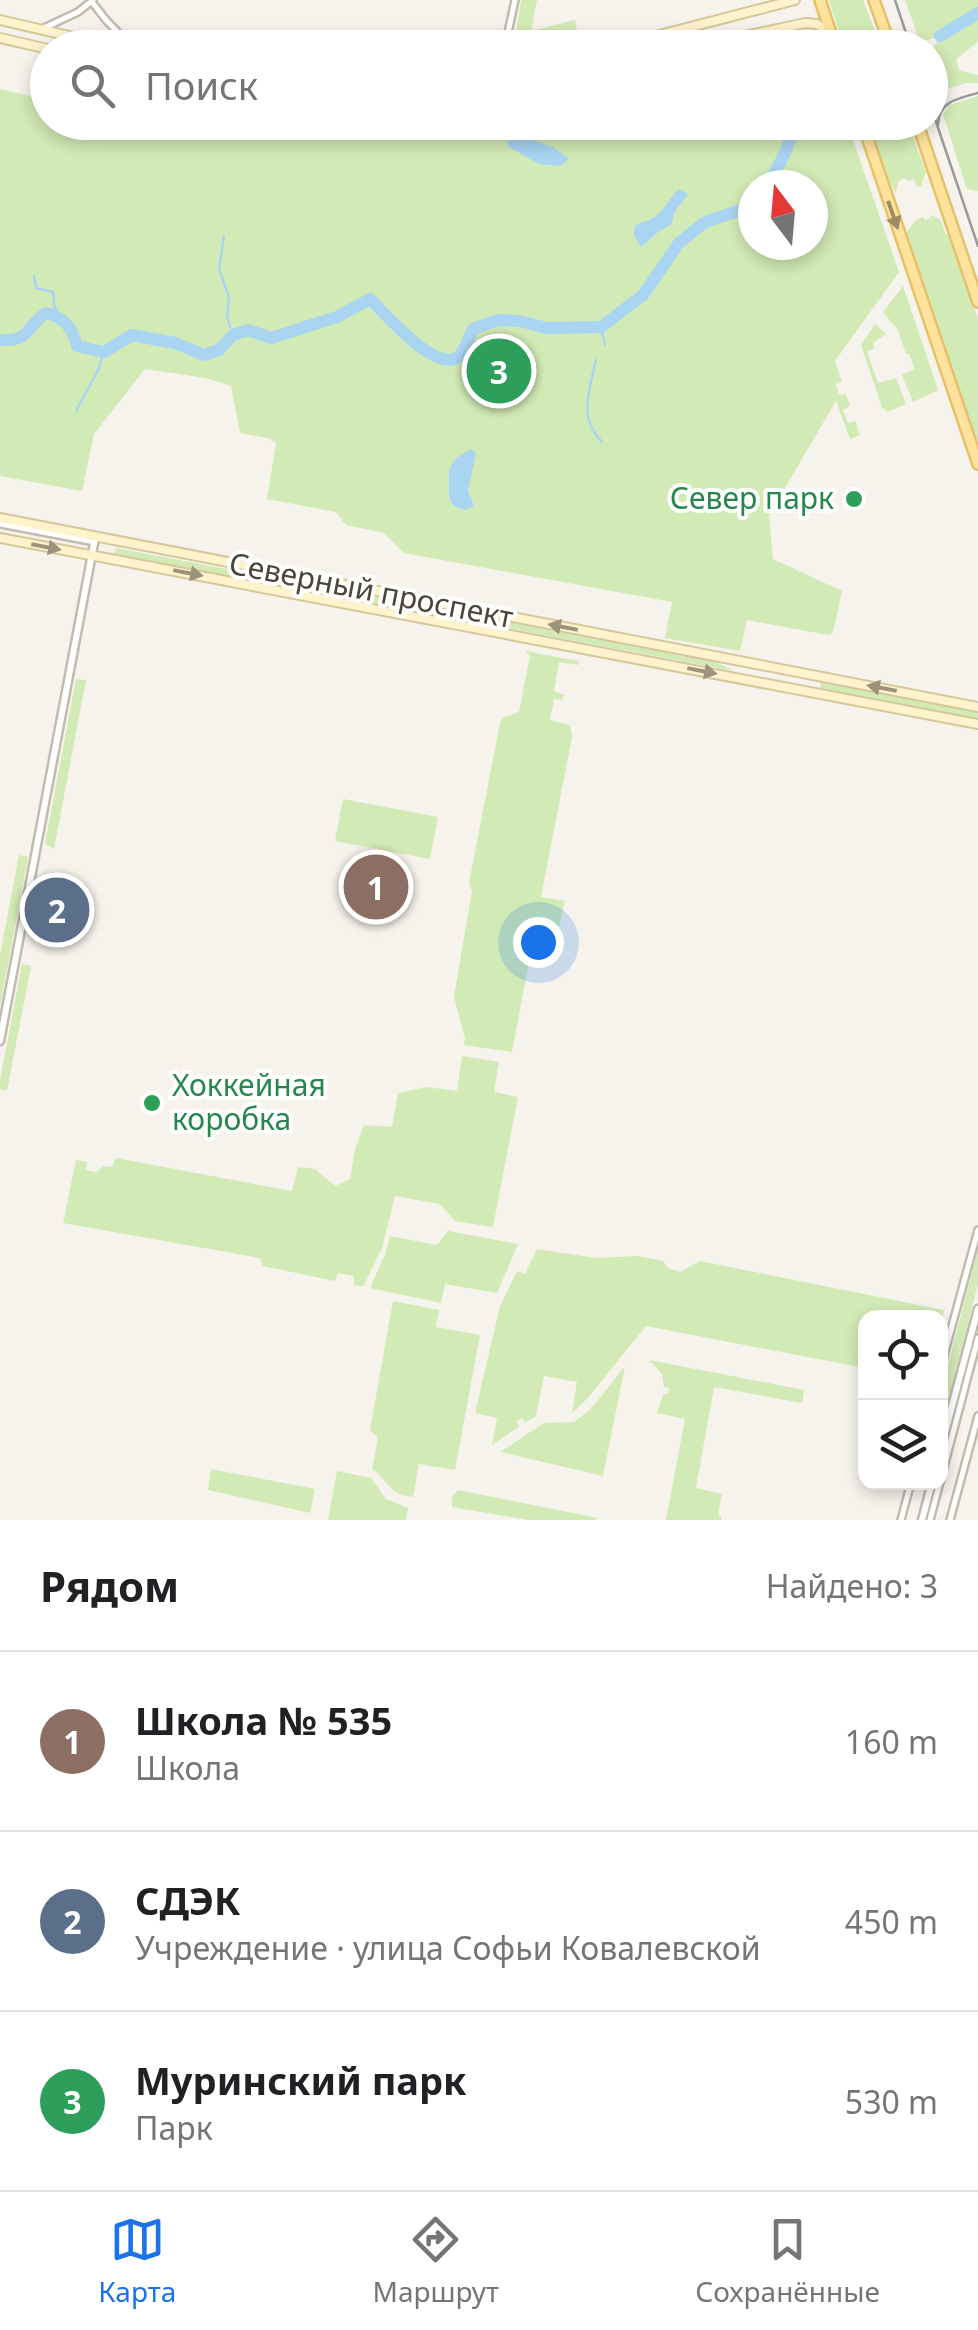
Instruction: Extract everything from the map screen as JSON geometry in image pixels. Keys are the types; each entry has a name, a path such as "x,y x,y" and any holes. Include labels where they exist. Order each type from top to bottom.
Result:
{"main road":[{"path":"678,30 796,0"},
{"path":"820,0 831,30"},
{"path":"874,0 884,30"},
{"path":"0,20 42,30"},
{"path":"772,30 805,23 826,30"},
{"path":"0,38 30,45"},
{"path":"868,140 978,464"},
{"path":"922,140 978,302"},
{"name":"Северный проспект","path":"0,521 978,707"},
{"name":"Северный проспект","path":"0,538 978,724"},
{"path":"740,679 743,662"}],"street":[{"path":"509,30 515,0"},
{"path":"38,29 66,18 92,1 116,30"},
{"path":"966,268 978,264"},
{"path":"0,1042 95,540"},
{"path":"948,1341 978,1230"},
{"path":"948,1421 978,1308"},
{"path":"948,1452 978,1338"},
{"path":"950,1520 978,1416"},
{"path":"901,1520 909,1490"},
{"path":"922,1520 930,1490"},
{"path":"930,1520 938,1490"}],"green space":[{"path":"521,0 537,0 531,30 516,30"},
{"path":"829,0 863,0 874,30 839,30"},
{"path":"905,0 978,0 978,13 948,31 916,30"},
{"path":"978,15 978,42 956,59 959,70 978,75 978,83 948,89 948,33"},
{"path":"575,20 577,30 535,30"},
{"path":"0,89 30,96 30,140 853,140 899,272 835,361 842,382 836,384 839,395 846,394 850,406 843,410 848,423 855,421 860,435 850,439 836,401 769,515 773,559 842,591 833,633 828,635 747,620 740,651 665,638 672,602 404,553 384,533 346,525 336,512 267,499 276,443 240,433 231,386 206,378 145,369 94,434 82,491 0,476"},
{"path":"978,96 978,191 967,189 948,130 950,105"},
{"path":"874,140 914,140 926,172 921,186 917,187 914,179 905,178 898,182 896,193"},
{"path":"931,215 941,220 950,237 978,319 978,446 906,233 915,221"},
{"path":"903,286 938,390 913,402 902,375 915,369 898,330 883,312"},
{"path":"875,324 886,334 873,343 874,349 867,351 878,383 896,378 906,404 887,412 861,345"},
{"path":"116,548 713,661 734,671 114,554"},
{"path":"525,651 579,661 578,665 559,662 554,691 564,695 562,700 554,699 550,720 570,725 572,737 541,897 565,901 556,941 533,941 512,1052 464,1045 454,997 472,891 469,883 500,723 504,717 519,712 530,656"},
{"path":"76,679 86,680 54,849 45,844"},
{"path":"821,682 978,712 978,720 820,688"},
{"path":"343,799 438,817 430,859 335,841"},
{"path":"19,855 28,857 0,1007 0,955"},
{"path":"22,964 31,966 7,1091 0,1089 0,1080"},
{"path":"462,1056 499,1062 494,1092 518,1097 493,1227 455,1221 440,1204 395,1196 382,1248 363,1287 354,1285 354,1276 338,1273 335,1281 263,1266 260,1258 63,1223 76,1160 87,1162 86,1170 97,1172 103,1166 112,1167 116,1158 292,1191 298,1167 315,1169 335,1186 350,1179 364,1125 392,1127 398,1093 427,1087 457,1091"},
{"path":"448,1231 518,1244 497,1293 445,1284 441,1303 370,1288 390,1236 437,1245"},
{"path":"537,1249 596,1258 638,1256 663,1261 668,1268 680,1272 700,1261 944,1310 858,1310 858,1367 646,1326 572,1413 577,1382 544,1376 536,1416 525,1423 522,1418 516,1421 519,1427 492,1445 497,1418 475,1413 500,1306 517,1271 525,1274"},
{"path":"978,1249 978,1284 948,1401 948,1366"},
{"path":"393,1301 439,1310 436,1327 480,1335 455,1470 419,1464 413,1497 393,1490 372,1469 378,1438 370,1430"},
{"path":"649,1360 804,1390 802,1403 714,1387 696,1488 722,1494 718,1515 721,1520 666,1520 685,1419 657,1413 669,1388 664,1387 662,1374"},
{"path":"625,1366 603,1476 500,1452 544,1423 574,1422 590,1410"},
{"path":"211,1469 315,1489 310,1513 208,1490"},
{"path":"337,1471 371,1478 386,1499 408,1508 406,1520 328,1520"},
{"path":"458,1490 598,1518 529,1520 452,1507 452,1497"}],"water":[{"path":"532,140 553,147 569,159 560,166 539,164 507,143"},
{"path":"679,189 688,194 674,213 672,224 641,247 634,235 635,226 655,217"},
{"path":"471,449 476,453 468,491 474,506 465,510 454,506 449,498 449,469 456,458"}],"waterway":[{"path":"948,31 978,13"},
{"path":"776,170 790,140"},
{"path":"0,340 23,336 46,313 67,324 77,346 104,352 132,335 175,343 204,355 219,350 233,335 248,330 271,338 337,317 370,299 424,350 448,360 458,357 473,329 498,320 547,328 601,327 643,295 679,243 705,222 738,211"},
{"path":"224,236 219,269 229,297 230,327"},
{"path":"34,276 36,288 53,292 60,318"},
{"path":"601,327 605,345"},
{"path":"231,330 233,335"},
{"path":"76,411 104,352"},
{"path":"596,360 588,413 602,442"}],"tram line":[{"path":"895,0 905,30"},
{"path":"948,104 978,93"},
{"path":"942,140 978,246"}],"place":[{"name":"Муринский парк","path":"499,371"},
{"name":"Север парк","path":"854,499"},
{"name":"Школа № 535","path":"376,887"},
{"name":"СДЭК","path":"57,910"},
{"name":"Хоккейная коробка","path":"152,1103"}]}
